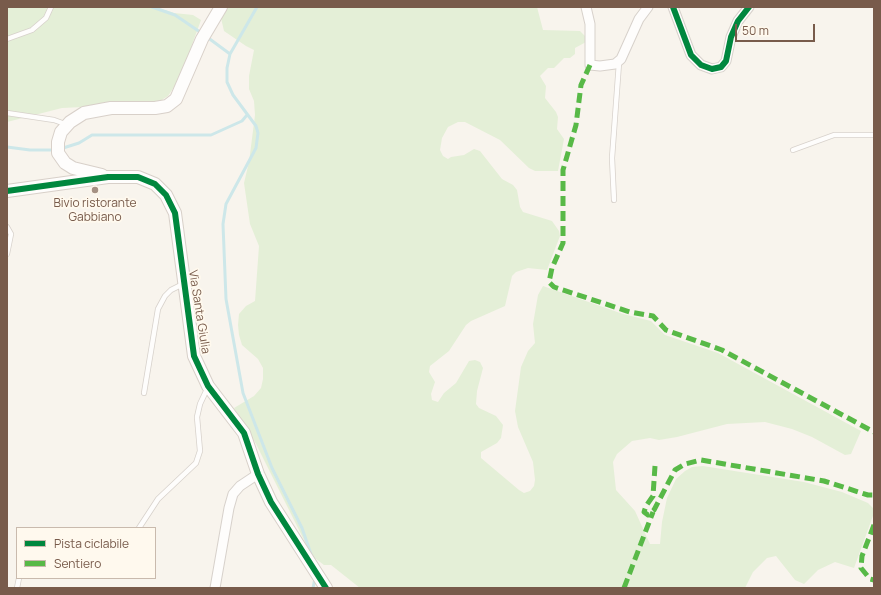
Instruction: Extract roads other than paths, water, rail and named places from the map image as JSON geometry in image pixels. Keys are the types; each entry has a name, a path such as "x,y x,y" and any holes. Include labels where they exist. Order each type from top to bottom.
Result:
{"street":[{"path":"108,177 73,168 65,163 58,153 58,142 61,132 67,125 84,113 111,108 155,108 167,106 176,100 202,39 221,7"},
{"path":"586,7 590,24 590,64 600,66 615,64 619,61 625,53 639,19 648,7"},
{"path":"673,7 691,55 701,65 712,69 720,67 726,60 731,37 738,21 749,7"},
{"name":"Via Santa Giulia","path":"7,191 108,177 138,177 155,184 166,195 175,213 183,284 194,356 208,386 244,433 258,474 271,502 326,588"},
{"path":"215,588 229,508 233,494 240,486 258,474"}],"lane":[{"path":"7,39 32,30 46,18 51,7"},
{"path":"614,200 612,158 619,61"},
{"path":"7,113 54,120 67,125"},
{"path":"793,150 834,135 874,136"},
{"path":"7,227 11,234 7,254"},
{"path":"144,393 158,309 171,290 183,284"},
{"path":"140,527 158,499 191,470 196,463 200,451 197,418 203,396 208,386"}],"waterway":[{"path":"152,7 175,15 203,34"},
{"path":"257,7 230,54 227,68 227,82 233,95 256,126 258,133 256,148 226,204 223,224 226,299 243,393 272,468 302,528 312,557"},
{"path":"207,37 230,54"},
{"path":"60,149 79,143 92,135 211,135 242,121 247,115"},
{"path":"7,147 30,150 55,150"},
{"path":"313,588 315,578"}],"place":[{"name":"Bivio ristorante Gabbiano","path":"95,190"}]}
